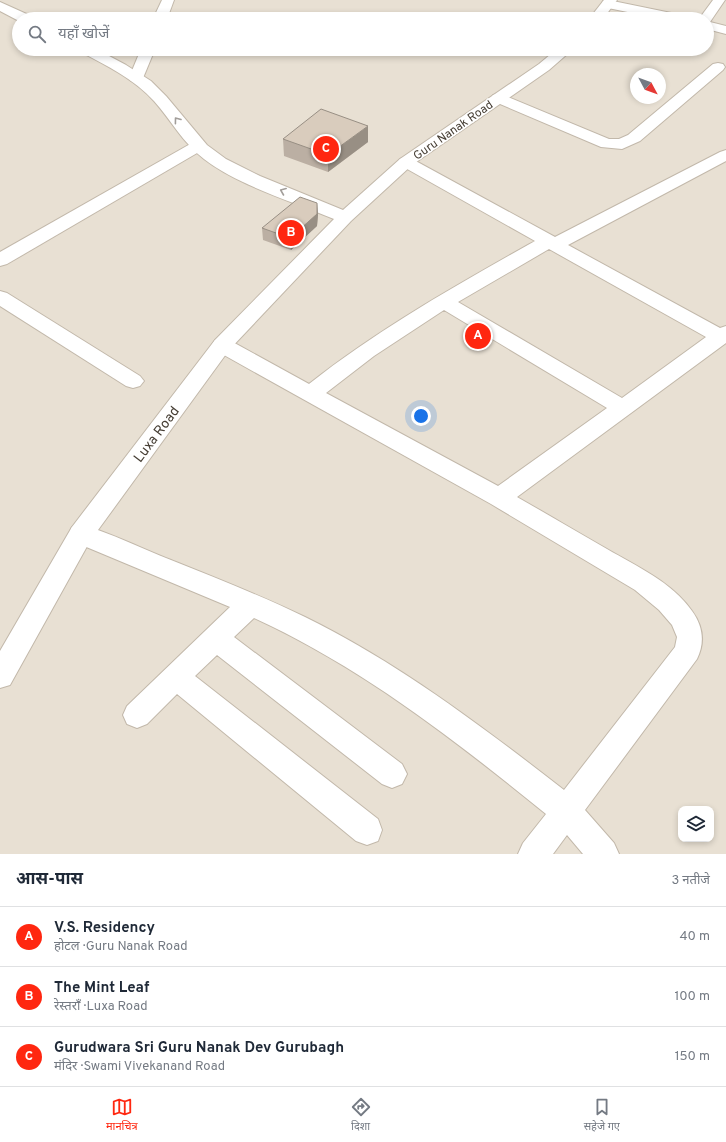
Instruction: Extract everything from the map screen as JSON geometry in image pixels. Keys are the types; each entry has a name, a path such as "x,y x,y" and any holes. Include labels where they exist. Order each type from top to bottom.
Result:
{"street":[{"path":"163,12 168,0"},
{"path":"711,12 719,0"},
{"path":"602,12 610,2 652,12"},
{"path":"2,9 12,13"},
{"path":"714,27 726,30"},
{"path":"98,56 136,78 158,97 198,146 211,156 234,170 345,216"},
{"path":"136,78 145,56"},
{"name":"Guru Nanak Road","path":"345,216 406,162 557,56"},
{"path":"498,98 593,139 615,145 628,142 634,138 718,66"},
{"path":"0,260 198,146"},
{"path":"310,394 376,344 444,302 552,242 726,155"},
{"path":"406,162 723,335 499,498"},
{"name":"Luxa Road","path":"4,660 81,534 222,346 345,216"},
{"path":"0,297 133,382"},
{"path":"444,302 623,408"},
{"path":"222,346 499,498 644,583 668,602 684,619 690,637 688,651 534,854"},
{"path":"81,534 296,625 337,648 407,692 481,743 566,811 603,854"},
{"path":"137,715 250,605"},
{"path":"216,639 392,774"},
{"path":"176,677 367,830"}],"shaded area":[{"path":"0,0 726,0 726,854 0,854"}],"building":[{"path":"321,109 368,126 328,155 283,139"},
{"path":"300,197 317,203 317,214 290,238 262,228"}],"place":[{"name":"Gurudwara Sri Guru Nanak Dev Gurubagh","path":"326,149"},
{"name":"The Mint Leaf","path":"291,233"},
{"name":"V.S. Residency","path":"478,336"}]}
